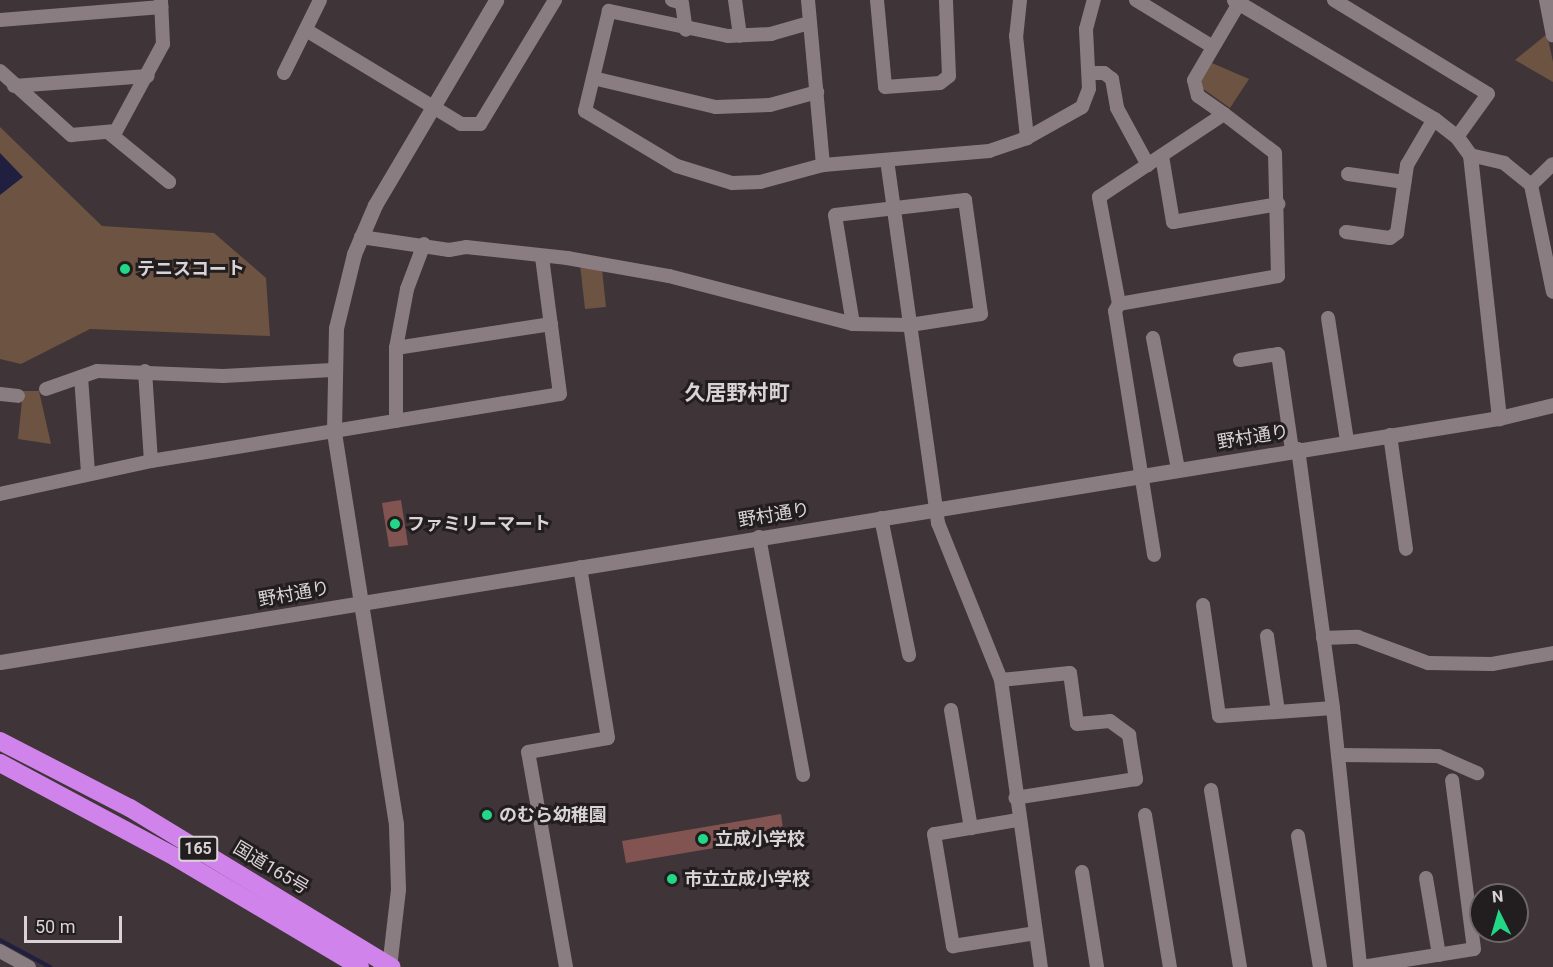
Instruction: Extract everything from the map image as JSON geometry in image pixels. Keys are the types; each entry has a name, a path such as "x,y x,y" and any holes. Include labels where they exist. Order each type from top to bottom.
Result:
{"highway":[{"name":"国道165号","path":"0,741 129,808 389,967"},
{"name":"165","path":"0,763 175,857 360,967"}],"street":[{"path":"284,73 320,0"},
{"path":"389,967 399,853 334,431 332,370 341,298 361,237 432,107 496,0"},
{"path":"306,30 461,124 480,124 555,0"},
{"path":"672,0 682,3 686,30"},
{"path":"735,0 741,36"},
{"path":"808,0 823,165"},
{"path":"877,0 885,87 940,82 949,76 946,0"},
{"path":"1020,0 1016,36 1027,138"},
{"path":"809,23 771,34 741,36 686,30 609,11 585,111 701,176 760,182 823,165 989,151 1027,138 1082,107 1090,73 1086,29 1094,0"},
{"path":"1136,0 1214,47"},
{"path":"1334,0 1488,94 1457,137"},
{"path":"1546,0 1553,35"},
{"path":"1119,304 1278,276 1277,159 1272,147 1202,99 1194,86 1196,75 1214,47 1238,1 1434,119 1457,137 1470,155 1499,418"},
{"path":"0,20 161,4 163,44 148,76 116,131 71,135 0,71"},
{"path":"1090,73 1104,73 1112,80 1117,108 1148,165"},
{"path":"14,86 148,76"},
{"path":"593,78 735,108 770,105 816,92"},
{"path":"1154,555 1115,311 1119,304 1099,198 1224,114"},
{"path":"1346,232 1390,238 1397,233 1407,165 1434,119"},
{"path":"108,132 169,182"},
{"path":"1470,155 1503,163 1531,185 1553,292"},
{"path":"1162,156 1173,222 1278,204"},
{"path":"887,160 936,510 1000,680 1018,820 1041,967"},
{"path":"1531,185 1553,164"},
{"path":"1348,174 1404,182"},
{"path":"361,237 542,257 669,276 853,324 887,326 911,332 981,314 965,200 835,215 853,324"},
{"path":"396,421 396,348 407,289 424,244"},
{"path":"0,494 150,461 560,394 542,257"},
{"path":"1328,318 1347,441"},
{"path":"396,348 551,324"},
{"path":"1153,338 1178,469"},
{"path":"1240,360 1278,354 1295,450 1333,708 1361,967 1474,949 1452,780"},
{"path":"46,389 97,371 223,375 332,370"},
{"path":"145,371 150,461"},
{"path":"81,377 88,473"},
{"path":"0,394 18,396"},
{"name":"野村通り","path":"0,662 1499,418 1553,405"},
{"path":"1390,435 1406,549"},
{"path":"881,518 909,655"},
{"path":"759,537 803,775"},
{"path":"567,967 528,752 608,738 580,567"},
{"path":"1203,605 1219,716 1333,708"},
{"path":"1267,636 1278,711"},
{"path":"1323,638 1358,637 1428,663 1492,664 1553,653"},
{"path":"1000,680 1070,672 1077,724 1110,721 1129,735 1136,779 1015,798"},
{"path":"951,710 971,828"},
{"path":"1338,755 1438,756 1477,772"},
{"path":"1211,790 1240,967"},
{"path":"1145,815 1170,967"},
{"path":"1018,820 934,834 953,945 1036,933"},
{"path":"1298,836 1320,967"},
{"path":"1082,872 1097,967"},
{"path":"1426,878 1439,955"},
{"path":"0,951 29,967"}],"shaded area":[{"path":"1547,34 1553,62 1553,82 1515,60"},
{"path":"1212,63 1249,79 1230,108 1202,88 1202,79"},
{"path":"0,127 102,226 214,233 266,278 270,336 90,329 21,364 0,359"},
{"path":"0,153 23,177 0,195"},
{"path":"580,264 602,269 606,307 585,309"},
{"path":"23,391 39,391 51,444 18,439"}],"building":[{"name":"ファミリーマート","path":"401,500 408,545 389,547 382,503"},
{"name":"立成小学校","path":"781,814 784,836 626,863 622,841"}],"waterway":[{"path":"0,940 50,967"}],"place":[{"name":"テニスコート","path":"125,269"},
{"name":"ファミリーマート","path":"395,524"},
{"name":"のむら幼稚園","path":"487,815"},
{"name":"立成小学校","path":"703,839"},
{"name":"市立立成小学校","path":"672,879"}],"district":[{"name":"久居野村町","path":"737,393"}]}
